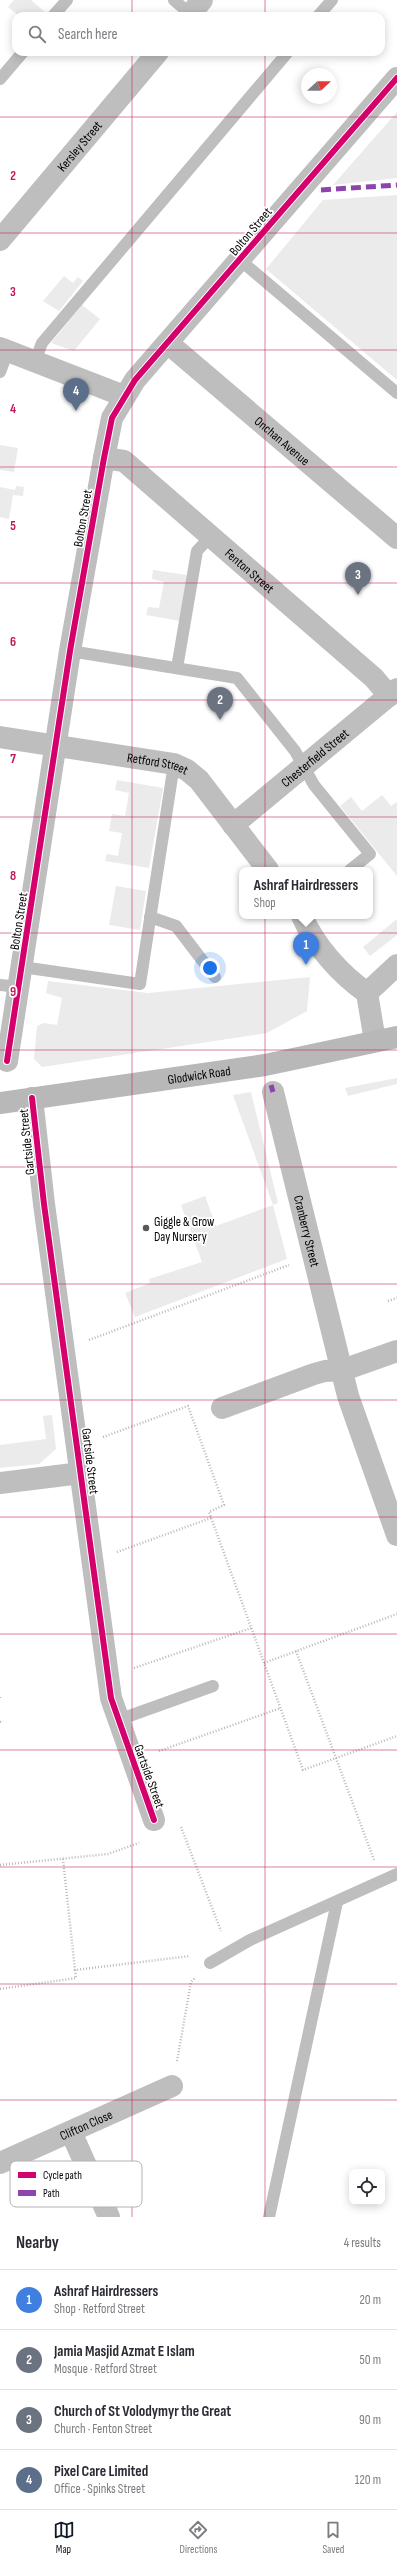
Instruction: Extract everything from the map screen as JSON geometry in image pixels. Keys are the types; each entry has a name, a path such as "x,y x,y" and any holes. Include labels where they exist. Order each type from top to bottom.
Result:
{"main road":[{"name":"Glodwick Road","path":"0,1103 265,1065 397,1037"}],"street":[{"name":"Kersley Street","path":"0,240 155,56"},
{"name":"Bolton Street","path":"7,1061 14,980 56,746 70,651 112,418 124,396 397,78"},
{"name":"Onchan Avenue","path":"168,344 397,538"},
{"path":"4,350 124,396"},
{"name":"Fenton Street","path":"104,458 124,461 374,678 393,692"},
{"name":"Chesterfield Street","path":"233,824 393,692"},
{"name":"Retford Street","path":"0,737 174,764 187,770 199,780 266,867"},
{"path":"303,919 310,933 336,966 351,981 367,993 375,1042"},
{"path":"367,993 397,965"},
{"name":"Cranberry Street","path":"273,1092 343,1370 348,1396 397,1535"},
{"name":"Gartside Street","path":"32,1098 44,1204 111,1698 154,1820"},
{"path":"222,1408 319,1372 343,1370 397,1351"},
{"path":"0,1483 81,1473"},
{"name":"Clifton Close","path":"0,2163 172,2086"},
{"path":"71,2132 84,2161"},
{"path":"104,2207 108,2217"}],"lane":[{"path":"56,12 67,0"},
{"path":"174,0 194,10"},
{"path":"322,12 332,0"},
{"path":"0,79 20,56"},
{"path":"35,361 42,343 285,56"},
{"path":"240,260 397,393"},
{"path":"0,372 4,350"},
{"path":"177,668 197,551 211,536"},
{"path":"70,651 237,678 305,766 314,785 370,854 354,867"},
{"path":"14,980 140,984 174,764"},
{"path":"150,917 176,926 215,977"},
{"path":"118,1720 213,1686"},
{"path":"210,1963 250,1940 397,1874"},
{"path":"269,2217 337,1902"}],"path":[{"path":"82,1342 291,1264"},
{"path":"388,1301 397,1298"},
{"path":"97,1439 188,1406 224,1505 209,1512 304,1770 397,1736"},
{"path":"111,1554 211,1518"},
{"path":"264,1663 397,1614"},
{"path":"132,1669 251,1628"},
{"path":"296,1651 382,1881"},
{"path":"151,1754 281,1708"},
{"path":"174,1829 182,1826"},
{"path":"0,1865 108,1854 145,1840"},
{"path":"0,1989 76,1978 63,1859"},
{"path":"75,1970 191,1956 198,1953"}],"shaded area":[{"path":"14,0 31,0 45,12 14,12 8,7"},
{"path":"397,112 397,178 333,185"},
{"path":"397,195 397,380 266,269 323,200"},
{"path":"64,276 73,283 78,277 83,281 59,311 43,301"},
{"path":"82,305 100,319 74,351 51,343"},
{"path":"0,445 18,448 14,472 0,470"},
{"path":"16,486 24,487 23,496 13,495 9,519 0,517 0,487 15,490"},
{"path":"153,570 187,575 180,621 146,615 148,607 159,608 164,582 152,579"},
{"path":"117,780 163,788 149,868 105,861 107,854 118,856 122,833 109,831 112,814 125,816 129,793 115,790"},
{"path":"382,795 391,806 397,802 397,876 340,806 351,797 362,811"},
{"path":"116,886 146,891 140,930 109,925"},
{"path":"397,919 397,935 370,956 363,947"},
{"path":"310,977 307,1011 267,1033 42,1067 34,1059 37,1026 44,1023 57,1025 62,998 46,993 48,981 148,993"},
{"path":"397,1078 397,1084 348,1096 345,1088"},
{"path":"251,1092 278,1203 273,1205 233,1095"},
{"path":"205,1196 216,1226 273,1205 287,1259 135,1317 125,1293 150,1283 149,1279 202,1262 181,1205"},
{"path":"52,1415 56,1449 39,1464 0,1468 0,1445 46,1439 43,1416"}],"marked path":[{"path":"321,190 397,185"},
{"path":"271,1085 273,1092"}],"cycle path":[{"path":"7,1061 70,651 112,418 135,380 397,78"},
{"path":"32,1098 44,1204 111,1698 154,1820"}],"place":[{"name":"Pixel Care Limited","path":"76,411"},
{"name":"Church of St Volodymyr the Great","path":"358,595"},
{"name":"Jamia Masjid Azmat E Islam","path":"220,720"},
{"name":"Ashraf Hairdressers","path":"306,965"},
{"name":"Giggle & Grow Day Nursery","path":"146,1228"}]}
